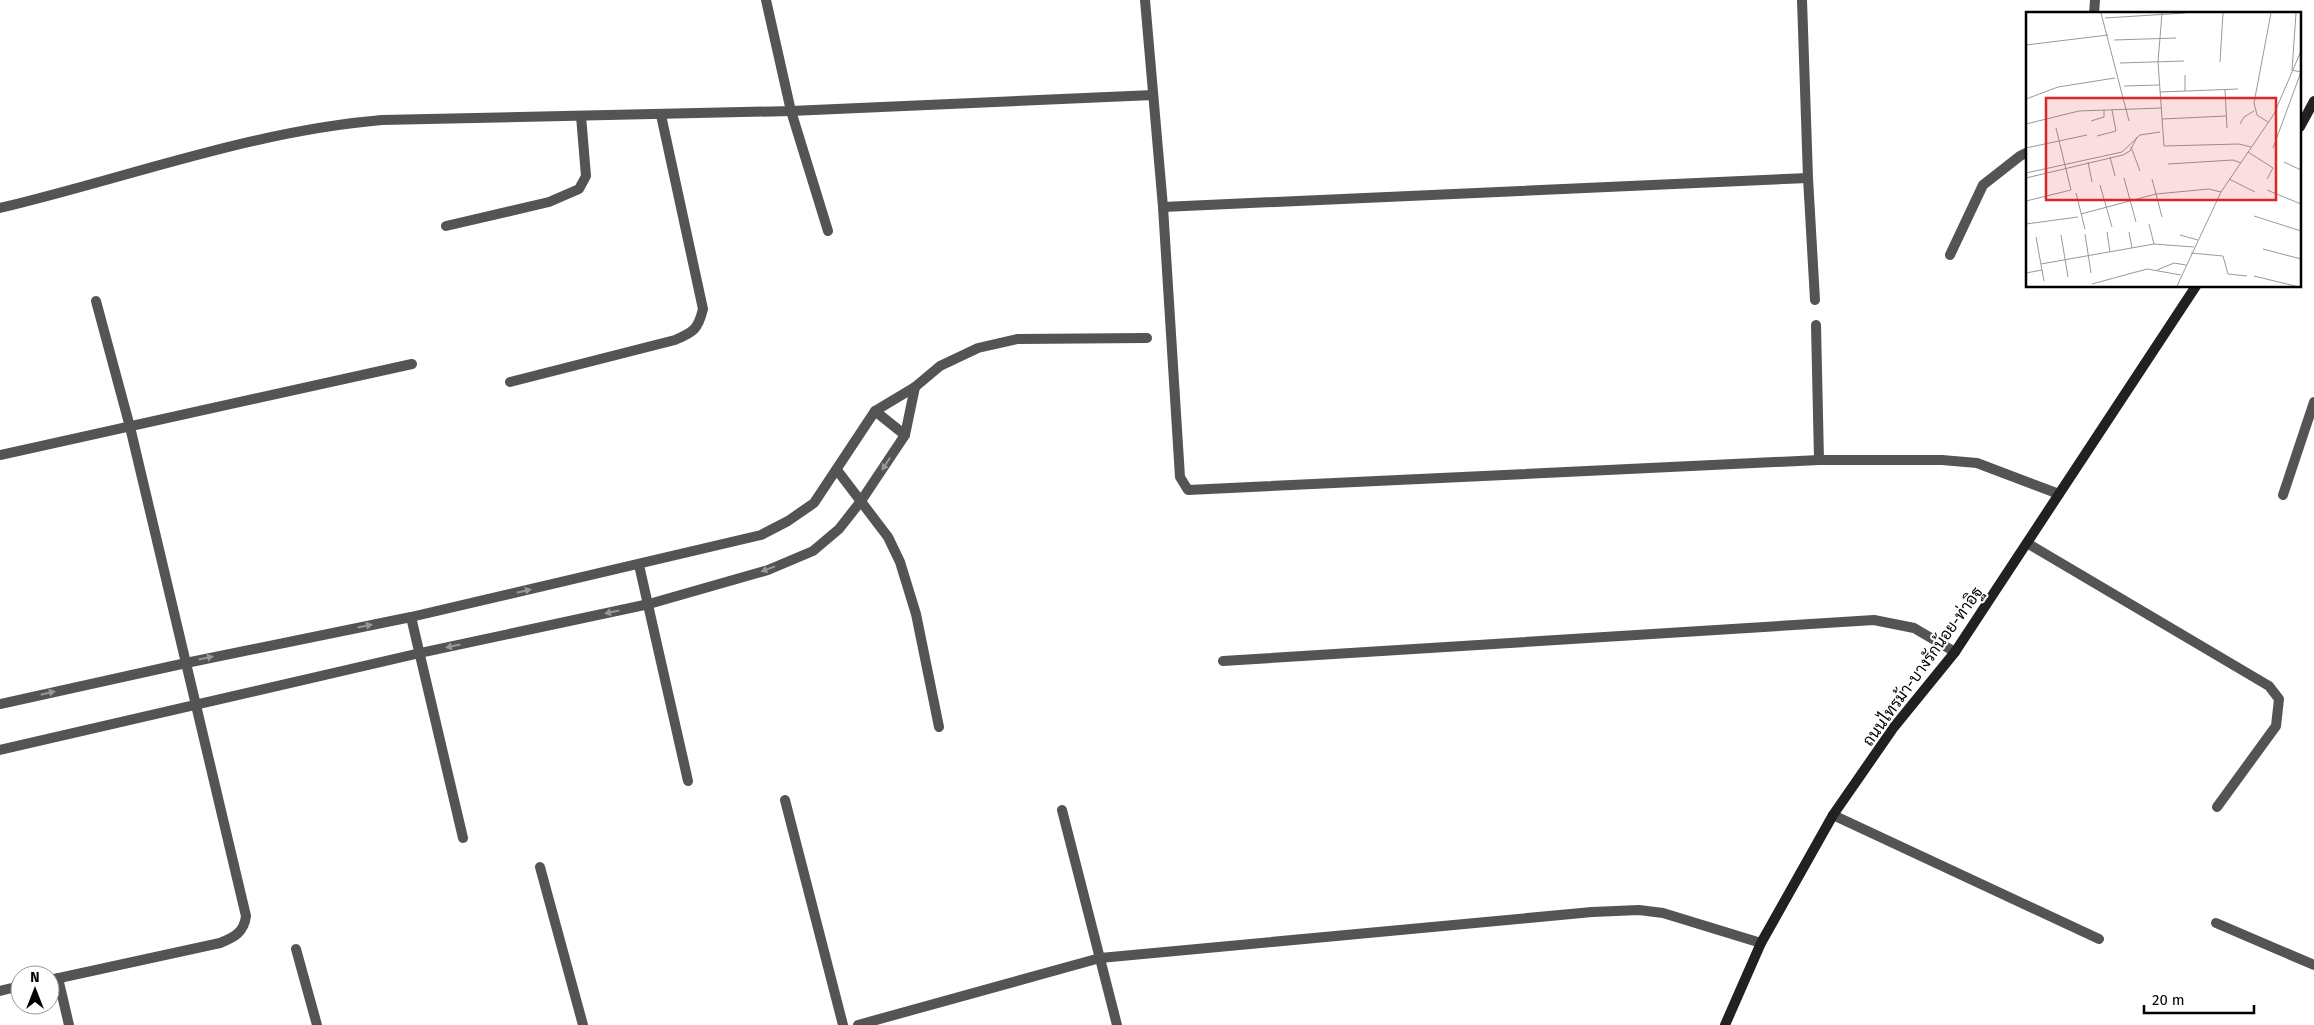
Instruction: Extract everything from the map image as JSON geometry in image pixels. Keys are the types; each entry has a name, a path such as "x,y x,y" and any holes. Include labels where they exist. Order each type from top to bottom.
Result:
{"street":[{"path":"766,0 790,111 828,231"},
{"path":"1145,0 1163,207 1180,477 1188,490 1819,460 1942,460 1978,463 2059,494"},
{"path":"1802,0 1808,178 1815,300"},
{"path":"0,208 275,136 332,124 382,120 790,111 1153,94"},
{"path":"2302,123 2314,101"},
{"path":"510,382 675,340 692,332 700,323 703,308 662,115"},
{"path":"446,226 549,202 579,189 586,176 581,116"},
{"path":"1950,255 1983,185 2026,153"},
{"path":"1163,207 1808,178"},
{"name":"ถนนไทรม้า-บางรักน้อย-ท่าอิฐ","path":"1725,1025 1761,943 1834,815 1894,727 1955,652 2195,288"},
{"path":"60,978 220,943 234,937 244,925 246,916 130,427 96,301"},
{"path":"1816,325 1819,460"},
{"path":"0,704 186,662 411,617 761,535 788,521 814,503 875,411 915,387 940,366 978,348 1010,341 1146,338"},
{"path":"0,455 412,364"},
{"path":"0,750 420,653 649,604 768,570 813,551 840,529 905,435 915,387"},
{"path":"2283,495 2314,402"},
{"path":"875,411 905,435"},
{"path":"836,470 888,537 900,562 916,614 939,727"},
{"path":"2027,543 2269,686 2279,699 2276,726 2217,807"},
{"path":"639,565 688,780"},
{"path":"411,617 463,838"},
{"path":"1223,661 1874,620 1914,628 1955,652"},
{"path":"784,800 843,1025"},
{"path":"1062,810 1117,1025"},
{"path":"1834,815 2099,939"},
{"path":"540,867 583,1025"},
{"path":"858,1025 1100,958 1592,912 1639,910 1663,913 1761,943"},
{"path":"2216,923 2314,965"},
{"path":"296,949 317,1025"},
{"path":"60,997 69,1025"}]}
